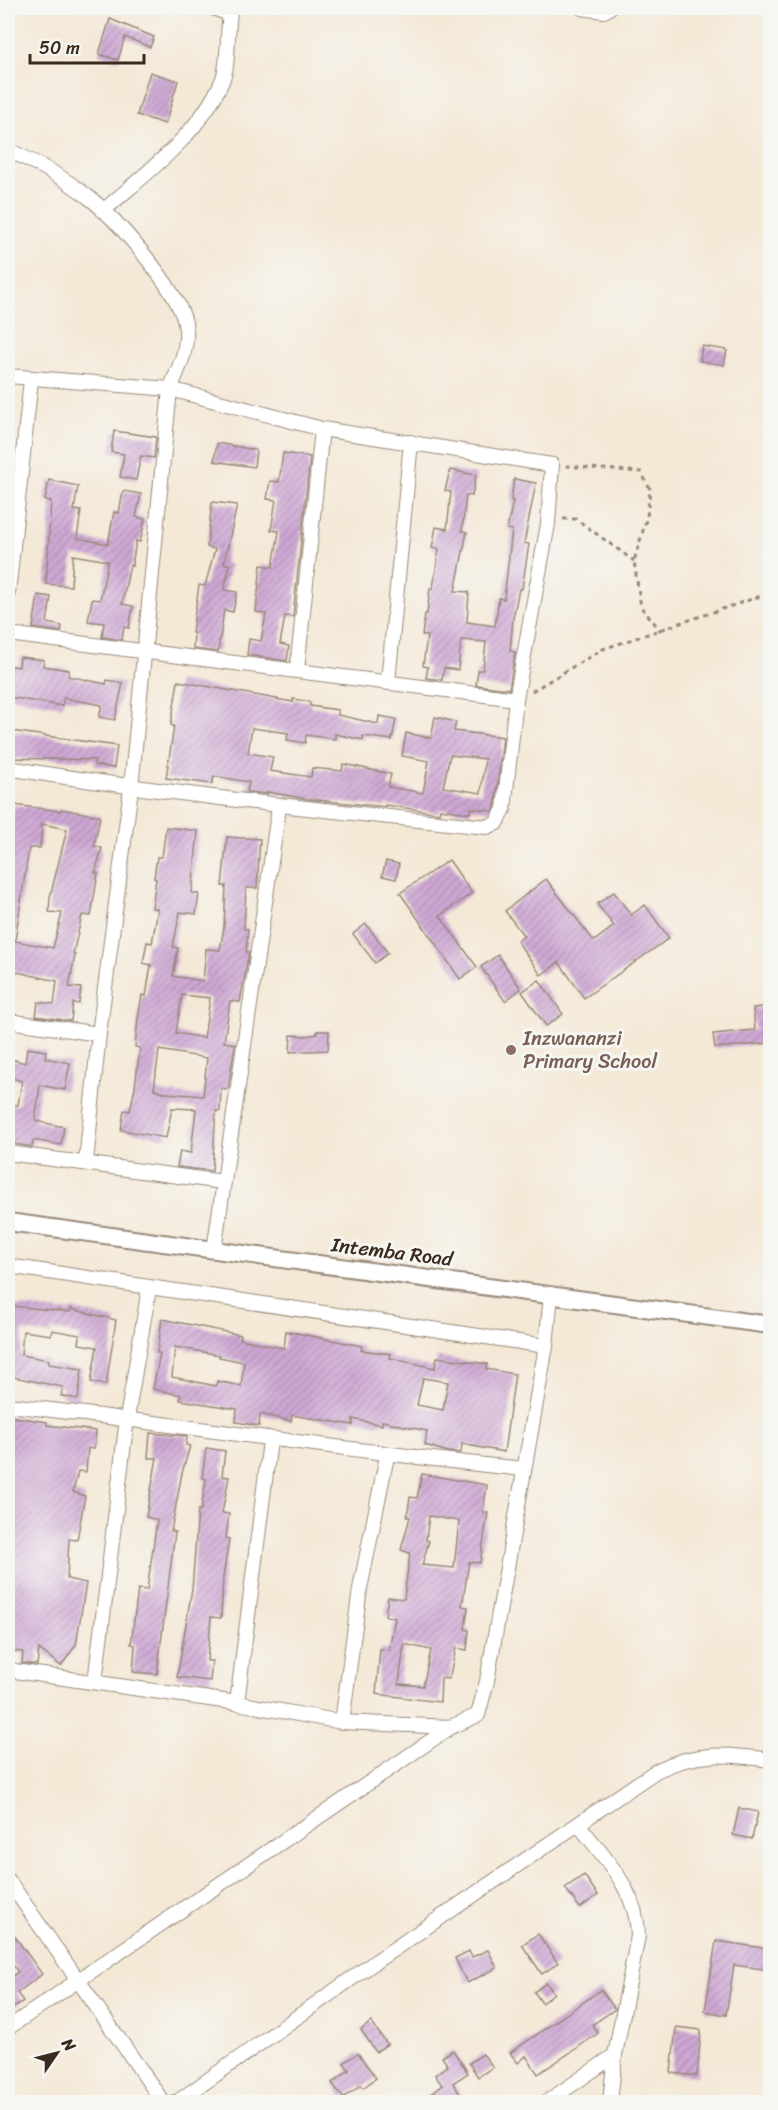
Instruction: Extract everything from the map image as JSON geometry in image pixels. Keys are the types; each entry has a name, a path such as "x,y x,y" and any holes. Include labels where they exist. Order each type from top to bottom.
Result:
{"street":[{"path":"103,211 171,152 205,110 223,80 230,11 213,8"},
{"path":"582,8 604,11 609,8"},
{"path":"8,150 88,196 148,259 171,293 185,322 184,355 170,389 131,788 99,1034 86,1162"},
{"path":"8,376 32,380 170,389 322,429 552,465 548,524 516,699 504,809 497,823 488,827 279,807 131,788 8,768"},
{"path":"8,593 32,380"},
{"path":"297,670 322,429"},
{"path":"388,682 411,442"},
{"path":"8,634 516,699"},
{"path":"214,1250 279,807"},
{"path":"8,1021 99,1034"},
{"path":"8,1153 223,1182"},
{"name":"Intemba Road","path":"8,1222 771,1325"},
{"path":"8,1266 149,1289 546,1346"},
{"path":"95,1682 127,1419 149,1289"},
{"path":"8,2028 451,1727 478,1715 481,1710 546,1346 551,1294"},
{"path":"8,1405 127,1419 387,1456 524,1469"},
{"path":"237,1703 270,1441"},
{"path":"342,1722 360,1589 387,1456"},
{"path":"8,1670 237,1703 342,1722 451,1727"},
{"path":"177,2103 375,1962 675,1761 714,1754 771,1760"},
{"path":"579,1825 617,1874 630,1895 638,1918 638,1936 615,2055 610,2103"},
{"path":"8,1880 163,2103"},
{"path":"547,2103 615,2055"}],"path":[{"path":"552,465 641,472 650,489 647,517 634,561 641,607 661,631"},
{"path":"548,524 565,518 576,519 634,561"},
{"path":"516,699 563,675 603,649 771,593"}],"building":[{"path":"110,19 154,37 150,47 125,37 118,60 99,54"},
{"path":"150,72 178,81 165,124 137,115"},
{"path":"702,346 727,350 724,365 700,361"},
{"path":"114,431 156,437 154,458 141,456 136,480 120,477 124,454 111,452"},
{"path":"217,443 256,450 254,467 214,461"},
{"path":"283,453 310,457 293,617 285,616 280,644 289,646 287,661 247,655 249,639 261,641 266,614 256,612 261,565 273,567 279,531 271,530 276,500 267,499 270,481 279,482"},
{"path":"450,470 476,475 472,496 466,495 462,531 467,532 455,591 469,592 467,622 495,626 499,598 504,599 512,530 507,529 513,501 511,500 514,479 536,483 524,543 529,544 522,589 519,589 513,618 510,651 515,652 509,689 476,685 478,670 483,670 486,642 461,640 458,670 444,668 442,680 426,678 428,667 423,666 427,636 422,635 439,549 432,548 436,527 447,529 451,492 445,491"},
{"path":"49,480 78,486 74,510 81,511 77,538 108,544 114,512 119,513 123,491 141,494 136,517 145,519 140,542 136,541 122,604 133,606 129,628 124,627 122,640 102,637 104,623 88,621 92,599 100,600 108,561 73,555 71,586 46,584 51,501 45,500"},
{"path":"212,502 237,505 224,563 230,565 224,590 237,592 233,612 224,610 218,652 193,649 194,633 192,633 199,585 205,586 215,549 207,547"},
{"path":"38,595 51,597 47,623 62,626 61,632 33,628"},
{"path":"20,657 44,660 43,666 69,670 68,676 106,684 107,680 123,683 115,720 99,717 102,705 64,698 62,706 8,697 8,665 19,667"},
{"path":"178,681 293,702 293,699 310,702 310,706 338,710 338,715 378,724 379,716 396,719 392,740 363,736 363,740 335,734 335,739 306,735 305,743 287,740 288,733 252,728 248,753 273,757 270,771 311,777 312,768 342,771 343,764 391,774 388,787 423,793 429,761 402,756 406,733 431,738 435,717 456,722 454,731 503,737 495,806 493,811 471,808 470,813 440,809 439,813 385,805 385,807 308,799 267,792 267,794 247,792 249,782 214,776 212,784 166,778 174,726 171,725","holes":["450,755 485,759 481,793 443,787"]},
{"path":"11,731 117,746 114,768 94,765 95,760 8,758"},
{"path":"14,805 60,811 61,809 100,816 94,846 102,848 95,873 98,873 91,916 82,915 73,954 75,955 69,987 81,988 79,1004 73,1003 71,1021 36,1016 38,1002 54,1004 57,981 8,970 8,832 11,833","holes":["42,824 67,829 50,897 49,912 62,913 53,948 15,941 29,848 40,848"]},
{"path":"166,827 198,831 192,893 199,894 196,914 180,912 173,947 178,948 173,976 203,981 206,949 220,950 224,927 226,886 222,886 227,837 260,839 257,888 246,888 244,929 248,929 246,952 249,952 240,1002 230,1001 224,1042 235,1044 228,1089 221,1088 220,1111 216,1111 212,1171 177,1167 180,1151 191,1153 196,1109 172,1108 166,1138 121,1130 124,1110 130,1111 135,1087 140,1048 135,1047 138,1019 142,995 146,996 151,965 143,963 147,942 152,943 158,909 152,908 156,879 154,878 157,857 162,857","holes":["182,995 210,998 204,1038 176,1033","159,1050 207,1058 203,1096 166,1093 154,1089"]},
{"path":"449,860 472,893 440,916 477,967 460,979 400,893"},
{"path":"386,861 399,864 396,879 382,876"},
{"path":"546,879 594,941 614,926 597,904 614,892 631,915 645,905 669,938 584,998 559,962 541,975 517,941 524,936 505,911"},
{"path":"366,924 388,953 375,963 353,934"},
{"path":"498,955 521,989 505,1001 481,967"},
{"path":"539,980 563,1014 546,1026 522,992"},
{"path":"771,1006 771,1043 715,1048 713,1034 755,1030 753,1008"},
{"path":"317,1031 329,1031 328,1050 290,1052 291,1035 306,1036 317,1034"},
{"path":"27,1048 46,1051 45,1058 70,1063 65,1090 40,1085 36,1115 36,1121 64,1127 61,1145 33,1140 32,1147 8,1143 8,1104 18,1105 22,1081 8,1077 8,1058 25,1063"},
{"path":"12,1306 70,1312 71,1309 116,1320 106,1385 91,1382 97,1347 79,1344 80,1335 52,1330 51,1335 23,1331 21,1355 49,1360 48,1364 82,1369 78,1399 61,1396 63,1387 8,1376"},
{"path":"162,1319 241,1335 240,1339 284,1348 286,1331 362,1346 361,1350 391,1354 390,1358 435,1368 437,1357 487,1364 486,1369 515,1374 504,1452 462,1444 461,1453 448,1452 425,1445 427,1431 382,1421 382,1425 353,1419 353,1425 292,1415 291,1421 260,1414 259,1426 236,1422 237,1409 180,1400 181,1395 153,1389 160,1353 157,1353","holes":["175,1347 244,1362 241,1386 217,1381 216,1386 172,1377","423,1378 448,1382 443,1410 417,1405"]},
{"path":"8,1416 47,1422 47,1425 96,1431 94,1449 88,1448 86,1472 78,1471 73,1492 85,1496 77,1540 69,1539 67,1579 86,1583 76,1645 61,1666 39,1649 37,1665 22,1663 23,1652 8,1651 8,1531 11,1503 8,1502"},
{"path":"150,1433 187,1436 186,1445 190,1446 182,1473 171,1531 175,1532 157,1674 133,1672 135,1645 131,1644 138,1589 147,1590 157,1520 146,1517 157,1458 148,1458"},
{"path":"206,1448 225,1451 222,1476 229,1477 222,1513 229,1514 226,1538 229,1539 223,1577 221,1618 211,1617 207,1661 212,1661 210,1681 177,1677 192,1589 198,1510 201,1510 206,1479 202,1478"},
{"path":"422,1474 487,1485 483,1512 488,1512 480,1563 469,1562 462,1606 468,1607 465,1629 469,1630 467,1650 456,1648 449,1679 441,1678 440,1702 376,1694 380,1649 389,1650 395,1618 385,1616 388,1597 404,1599 410,1553 401,1550 410,1517 407,1517 410,1497 417,1498","holes":["429,1516 459,1521 454,1568 422,1565 429,1541 426,1540","404,1644 431,1650 423,1686 399,1684"]},
{"path":"739,1808 758,1812 752,1839 733,1835"},
{"path":"584,1875 598,1895 580,1908 565,1888"},
{"path":"8,1927 42,1974 17,1993 23,2001 8,2012 8,1979 18,1972 8,1958"},
{"path":"538,1934 558,1963 542,1974 522,1945"},
{"path":"716,1941 771,1949 771,1970 734,1965 726,2015 705,2011"},
{"path":"488,1950 497,1968 467,1983 455,1958 469,1951 472,1957"},
{"path":"546,1983 554,1993 542,2003 534,1992"},
{"path":"601,1990 615,2009 592,2025 598,2033 577,2048 538,2074 526,2056 518,2063 510,2053"},
{"path":"371,2022 387,2044 376,2052 361,2030"},
{"path":"676,2027 701,2030 697,2076 671,2073"},
{"path":"453,2050 468,2073 453,2083 466,2103 419,2103 442,2085 435,2075 448,2066 442,2057"},
{"path":"358,2053 376,2078 363,2088 361,2085 343,2098 332,2083 349,2070 344,2063"},
{"path":"483,2054 493,2067 478,2077 469,2063"}],"place":[{"name":"Inzwananzi Primary School","path":"511,1050"}]}
